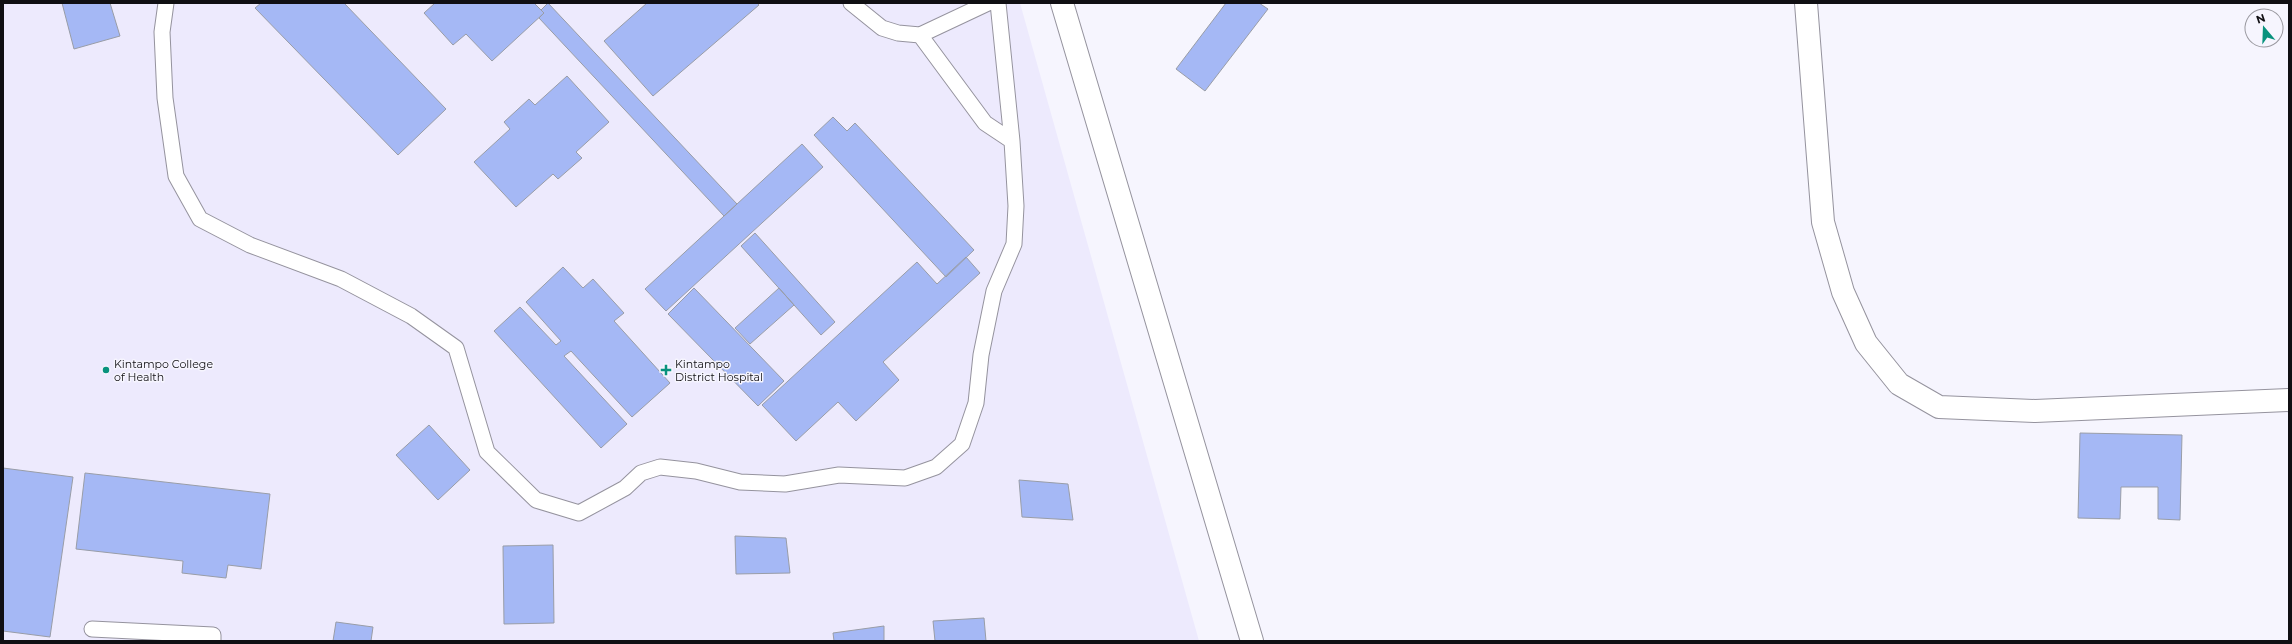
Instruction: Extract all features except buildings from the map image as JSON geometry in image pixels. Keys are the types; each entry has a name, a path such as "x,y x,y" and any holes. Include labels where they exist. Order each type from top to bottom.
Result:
{"street":[{"path":"1062,3 1252,641"},
{"path":"1806,3 1823,222 1843,292 1866,343 1899,384 1939,407 2035,411 2289,400"}],"lane":[{"path":"166,3 162,32 165,90 176,176 200,219 250,245 341,279 411,316 456,348 487,452 536,500 579,513 625,488 640,473 660,467 696,471 740,482 785,484 839,475 905,478 936,467 962,444 976,403 981,355 994,291 1014,244 1016,206 1012,142 998,3"},
{"path":"851,3 882,28 898,33 920,35 988,3"},
{"path":"920,35 985,123 1012,142"},
{"path":"92,629 213,635 213,641"}],"shaded area":[{"name":"Kintampo District Hospital","path":"3,3 1020,3 1199,641 3,641"}],"place":[{"name":"Kintampo College of Health","path":"106,370"},
{"name":"Kintampo District Hospital","path":"666,370"}]}
